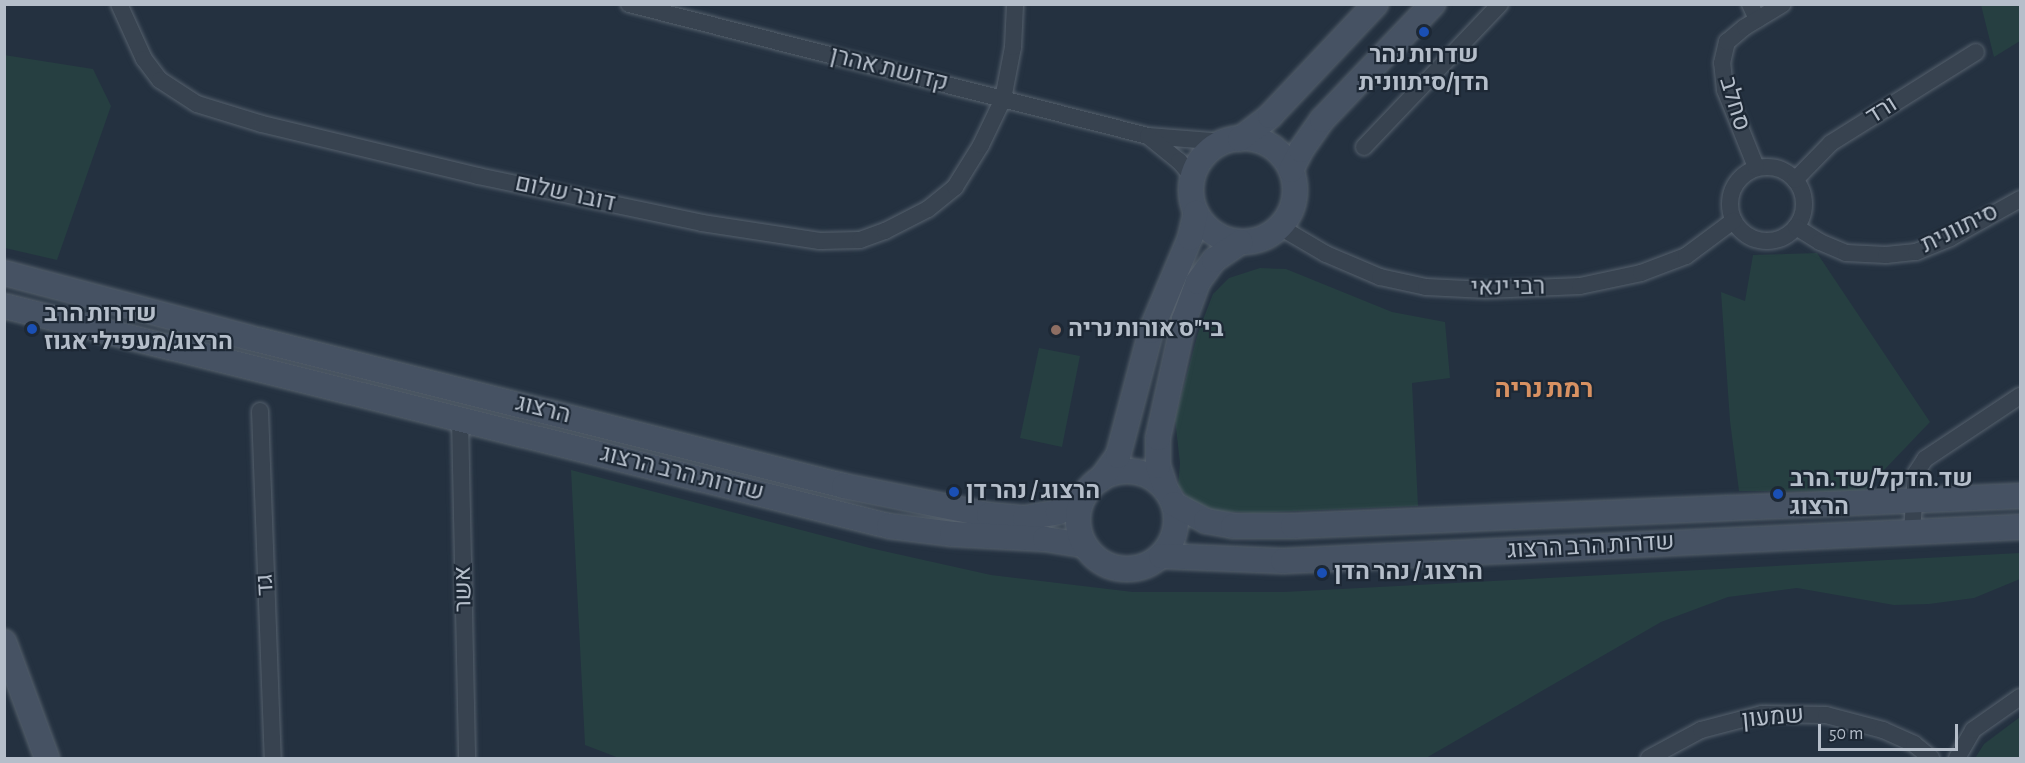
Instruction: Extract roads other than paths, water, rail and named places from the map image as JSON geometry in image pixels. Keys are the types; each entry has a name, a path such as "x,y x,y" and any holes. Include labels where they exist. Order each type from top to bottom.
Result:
{"main road":[{"path":"1232,140 1265,143 1285,159 1291,170 1295,185 1294,201 1289,215 1280,227 1268,236 1241,242 1230,241 1210,230 1196,213 1192,201 1193,177 1199,162 1210,150 1232,140 1270,116 1376,4"},
{"path":"1291,170 1301,150 1322,120 1433,4"},
{"path":"1196,213 1190,238 1150,331 1118,456 1082,499 1078,514 1078,530 1084,545 1093,556 1106,565 1120,569 1149,565 1161,556 1175,534 1176,521 1158,466 1158,438 1184,320 1198,282 1214,260 1241,242"},
{"name":"הרצוג","path":"4,273 250,339 844,486 989,515 1024,518 1058,512 1082,499"},
{"name":"שדרות הרב הרצוג","path":"4,306 888,526 1084,545"},
{"path":"1101,479 1117,472 1142,474 1170,497"},
{"name":"שדרות הרב הרצוג","path":"1170,497 1206,521 1233,526 1293,526 2020,496"},
{"name":"שדרות הרב הרצוג","path":"1161,556 1283,561 2020,527"},
{"path":"4,642 47,759"},
{"path":"4,679 33,759"}],"street":[{"name":"דובר שלום","path":"119,4 144,59 160,80 197,104 262,124 478,176 789,238 820,241 860,240 885,231 928,209 955,187 981,145 1003,99 1013,47 1015,4"},
{"name":"קדושת אהרן","path":"629,4 1148,136 1232,140"},
{"path":"1364,147 1500,4"},
{"name":"סחלב","path":"1756,167 1725,90 1722,63 1727,42 1754,12 1783,4"},
{"name":"ורד","path":"1795,180 1832,143 1976,52"},
{"name":"קדושת אהרן","path":"1148,136 1179,161 1193,177"},
{"path":"1756,167 1778,168 1795,180 1801,186 1804,199 1803,215 1790,234 1779,239 1765,241 1744,234 1733,221 1729,204 1731,191 1743,174 1756,167"},
{"name":"סיתוונית","path":"1796,227 1820,242 1846,253 1886,255 1916,252 1950,238 2020,199"},
{"name":"רבי ינאי","path":"1280,227 1326,254 1380,277 1426,287 1486,290 1580,286 1641,273 1686,256 1733,221"},
{"path":"1912,532 1912,502 1916,473 1925,459 2020,396"},
{"name":"גד","path":"260,411 273,759"},
{"name":"אשר","path":"460,419 467,759"},
{"path":"1957,759 1973,730 2020,697"},
{"name":"שמעון","path":"1649,759 1701,730 1762,714 1826,715 1883,730 1914,744 1931,759"}],"place":[{"name":"שדרות נהר הדן/סיתוונית","path":"1424,32"},
{"name":"שדרות הרב הרצוג/מעפילי אגוז","path":"32,329"},
{"name":"בי\"ס אורות נריה","path":"1056,330"},
{"name":"הרצוג / נהר דן","path":"954,492"},
{"name":"שד.הדקל/שד.הרב הרצוג","path":"1778,494"},
{"name":"הרצוג / נהר הדן","path":"1322,573"}],"district":[{"name":"רמת נריה","path":"1544,390"}]}
